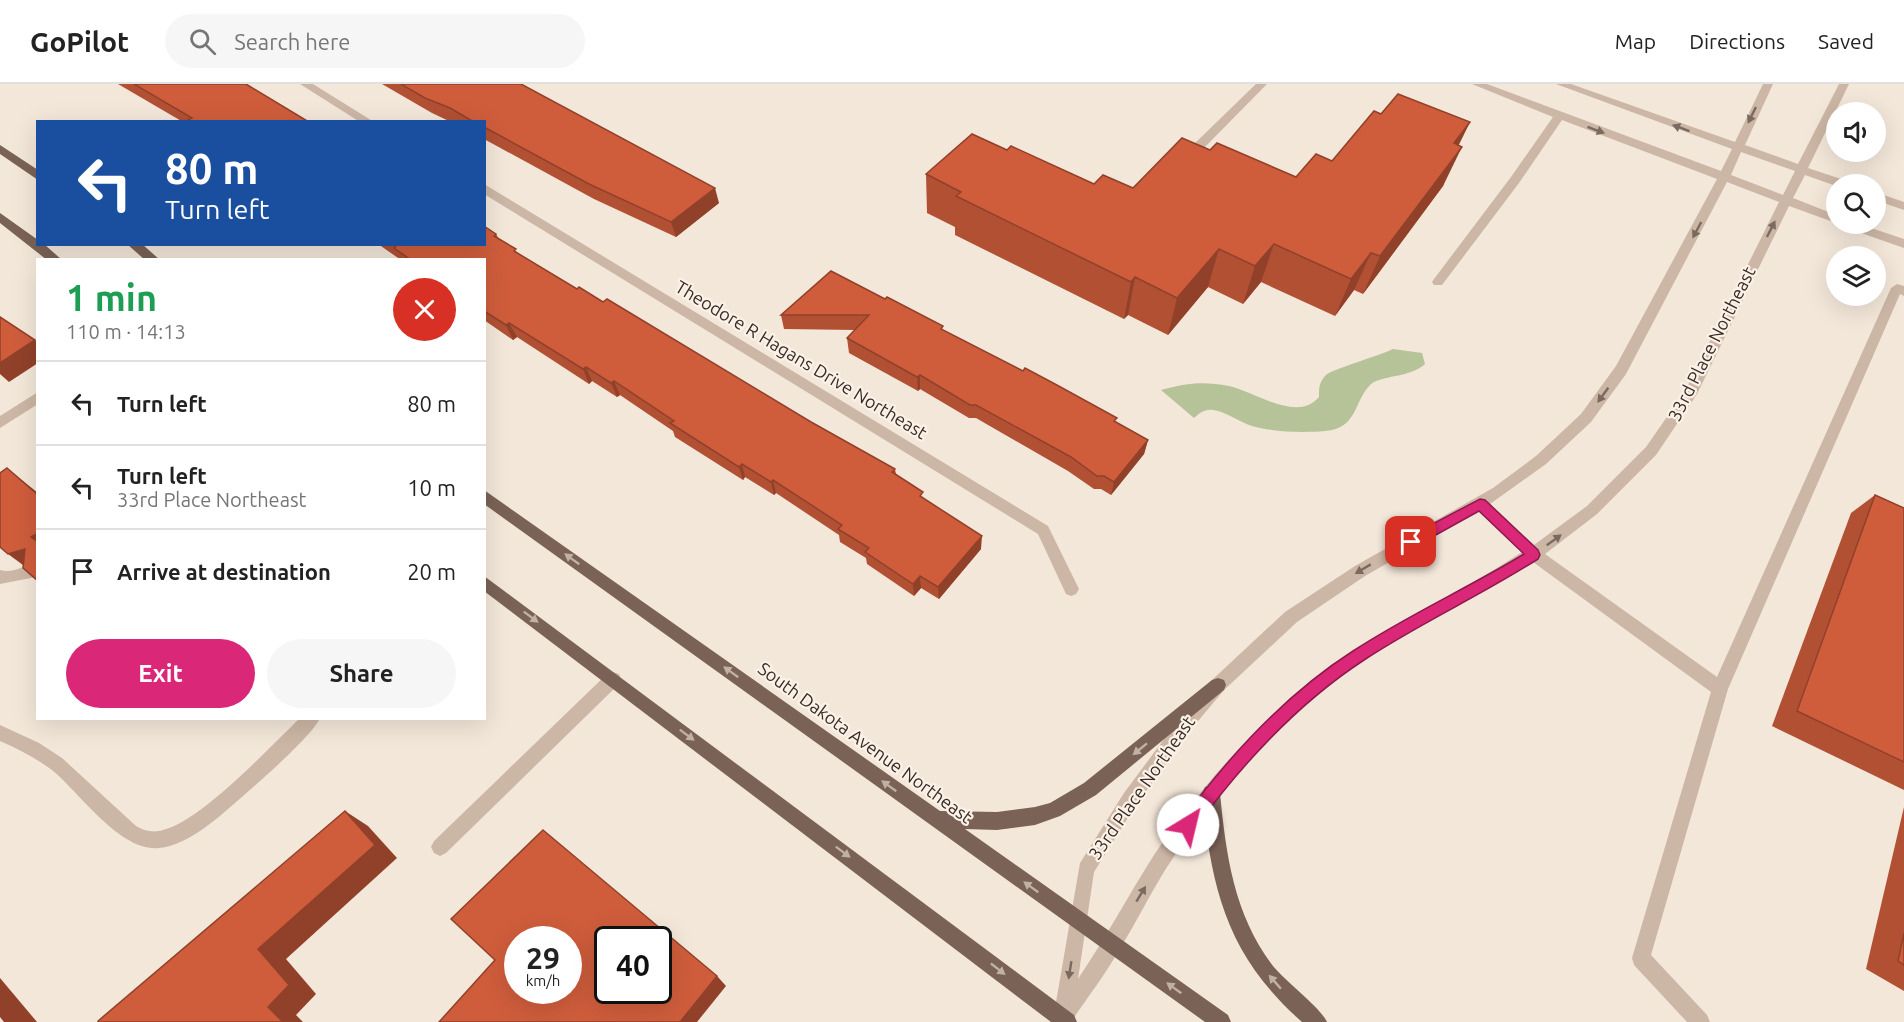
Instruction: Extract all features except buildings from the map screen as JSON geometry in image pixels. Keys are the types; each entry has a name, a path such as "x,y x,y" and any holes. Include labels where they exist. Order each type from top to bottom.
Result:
{"main road":[{"path":"0,149 36,175"},
{"path":"0,217 36,245"},
{"path":"38,246 53,258"},
{"path":"136,246 152,258"},
{"name":"South Dakota Avenue Northeast","path":"486,497 1221,1022"},
{"path":"486,584 1063,1021"},
{"path":"937,820 997,821 1035,816 1054,810 1073,800 1108,775 1218,685"},
{"path":"1211,793 1219,864 1233,915 1265,971 1285,995 1317,1022"}],"street":[{"path":"305,84 366,120"},
{"path":"1196,150 1262,84"},
{"path":"1477,84 1826,215"},
{"path":"1561,84 1826,178"},
{"name":"33rd Place Northeast","path":"1063,1021 1086,869 1136,791 1218,685 1264,640 1322,595 1378,560 1480,504 1519,478 1567,438 1602,396 1635,345 1711,204 1768,84"},
{"name":"33rd Place Northeast","path":"1063,1021 1112,945 1161,861 1211,793 1269,730 1323,681 1358,656 1534,555 1608,496 1651,451 1673,422 1709,358 1844,84"},
{"path":"1438,282 1515,180 1559,116"},
{"name":"Theodore R Hagans Drive Northeast","path":"486,189 1043,530 1071,589"},
{"path":"1886,200 1904,206"},
{"path":"1876,234 1904,244"},
{"path":"1700,1022 1641,958 1720,688 1892,298 1897,288 1904,291"},
{"path":"0,423 36,398"},
{"path":"1480,504 1534,555 1720,688"},
{"path":"0,576 3,579 31,572 36,568"},
{"path":"440,847 613,679"},
{"path":"0,733 27,745 62,768 127,830 144,840 164,839 190,826 229,797 310,720"}],"green space":[{"path":"1393,349 1422,353 1425,364 1419,369 1381,379 1370,385 1349,420 1336,429 1325,431 1269,430 1213,410 1200,413 1194,418 1161,390 1195,384 1220,384 1240,389 1276,404 1299,407 1310,404 1319,397 1319,388 1326,375"}],"route":[{"path":"1188,825 1211,793 1244,755 1314,688 1398,631 1534,555 1480,504 1411,542"}]}
